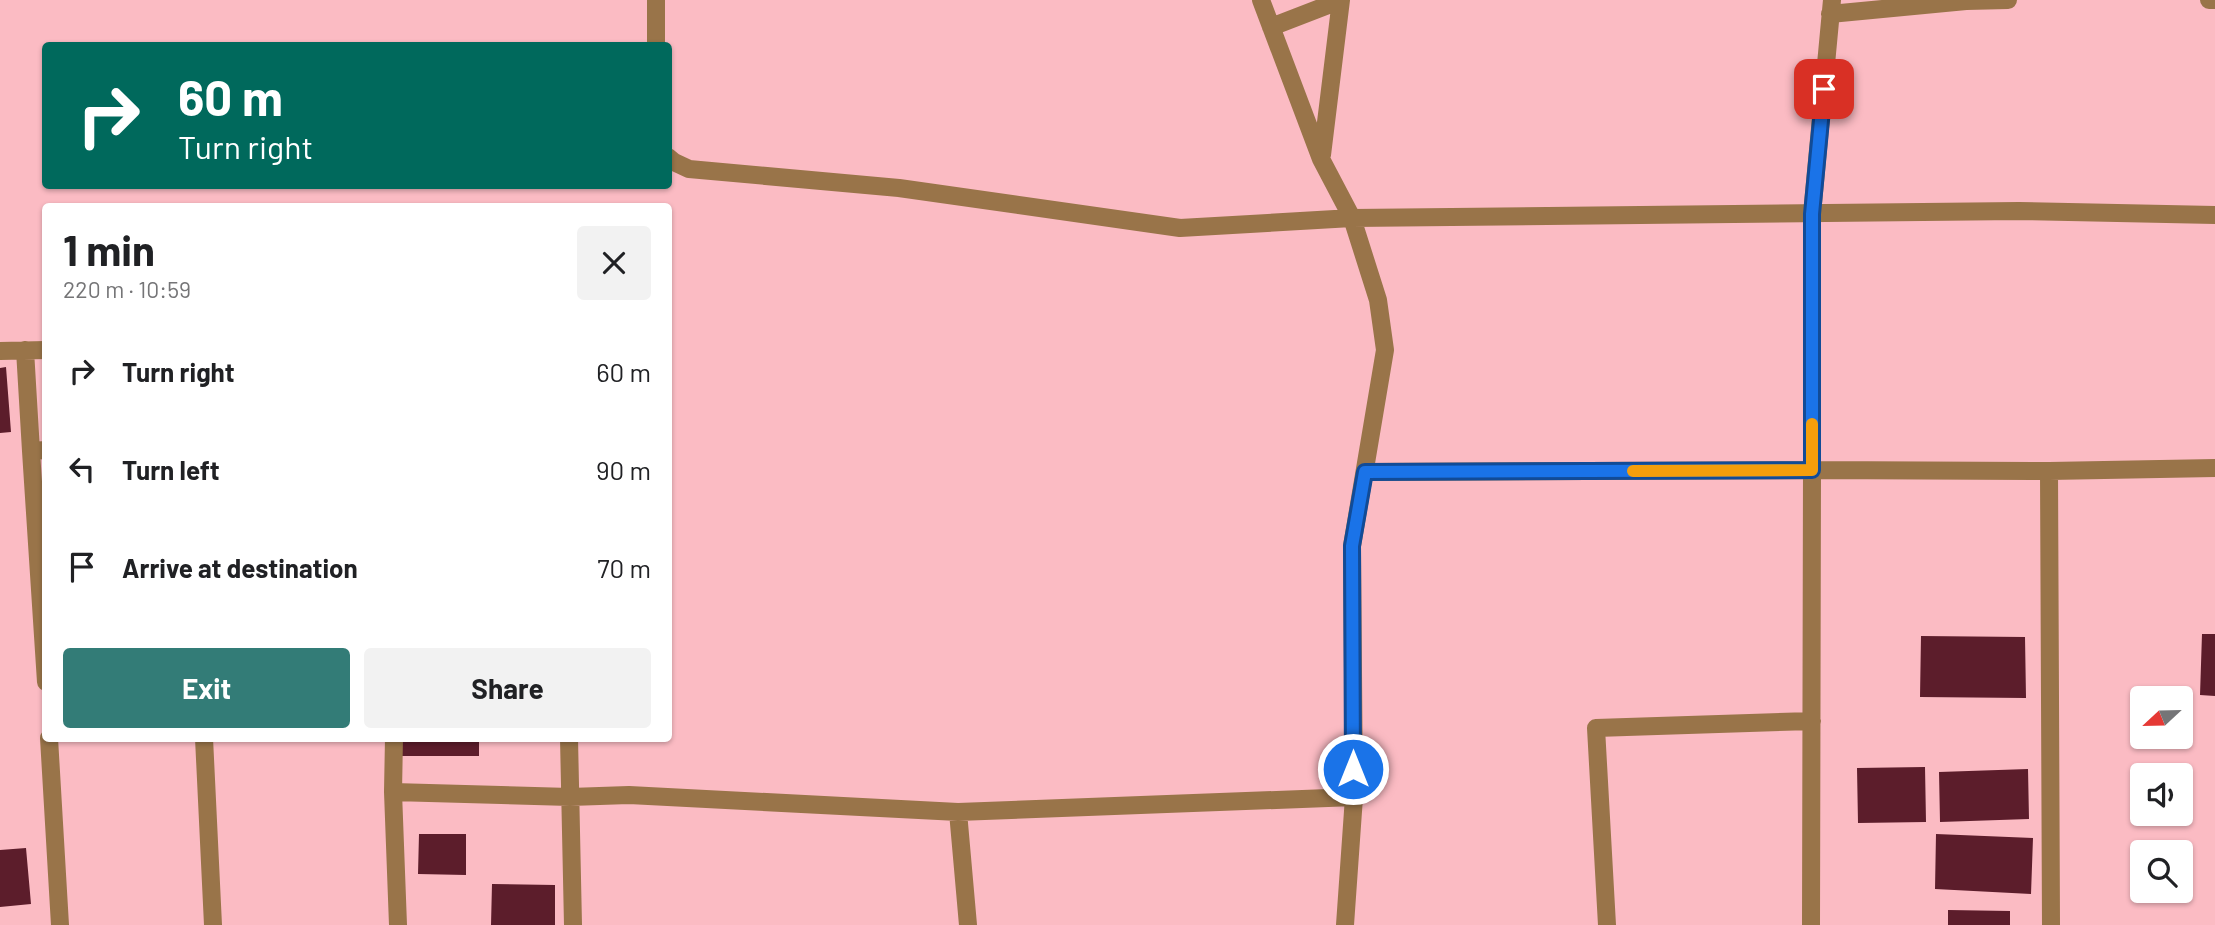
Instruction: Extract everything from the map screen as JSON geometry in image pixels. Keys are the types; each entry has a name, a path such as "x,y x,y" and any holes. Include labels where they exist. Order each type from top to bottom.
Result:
{"street":[{"path":"656,0 656,42"},
{"path":"1261,0 1321,159 1352,218 1378,300 1385,350 1352,546 1354,797 1345,925"},
{"path":"1271,27 1341,0 1321,159"},
{"path":"1811,925 1812,214 1831,7 2008,0"},
{"path":"2208,0 2215,0"},
{"path":"672,160 688,169 899,188 1180,228 1352,218 2019,211 2215,215"},
{"path":"25,350 38,451 42,566"},
{"path":"0,351 42,350"},
{"path":"1365,472 2049,471 2215,468"},
{"path":"2049,471 2051,925"},
{"path":"1607,925 1596,728 1812,721"},
{"path":"49,742 60,925"},
{"path":"204,742 213,925"},
{"path":"394,742 398,925"},
{"path":"569,742 573,925"},
{"path":"393,792 570,797 629,795 958,812 1354,797"},
{"path":"958,812 968,925"}],"building":[{"path":"6,367 11,432 0,433 0,368"},
{"path":"2202,634 2215,634 2215,696 2200,695"},
{"path":"1921,636 2025,637 2026,698 1920,697"},
{"path":"402,742 479,742 479,756 402,756"},
{"path":"1925,767 1926,822 1858,823 1857,768"},
{"path":"2028,769 2029,819 1940,822 1939,772"},
{"path":"419,834 466,834 466,875 418,874"},
{"path":"1936,834 2033,838 2031,894 1935,889"},
{"path":"26,848 31,904 0,907 0,850"},
{"path":"492,884 555,885 555,925 491,925"},
{"path":"1948,910 2010,911 2010,925 1948,925"}],"slow traffic":[{"path":"1633,471 1812,470 1812,424"}],"route":[{"path":"1353,769 1352,546 1365,472 1812,470 1812,214 1824,89"}]}
